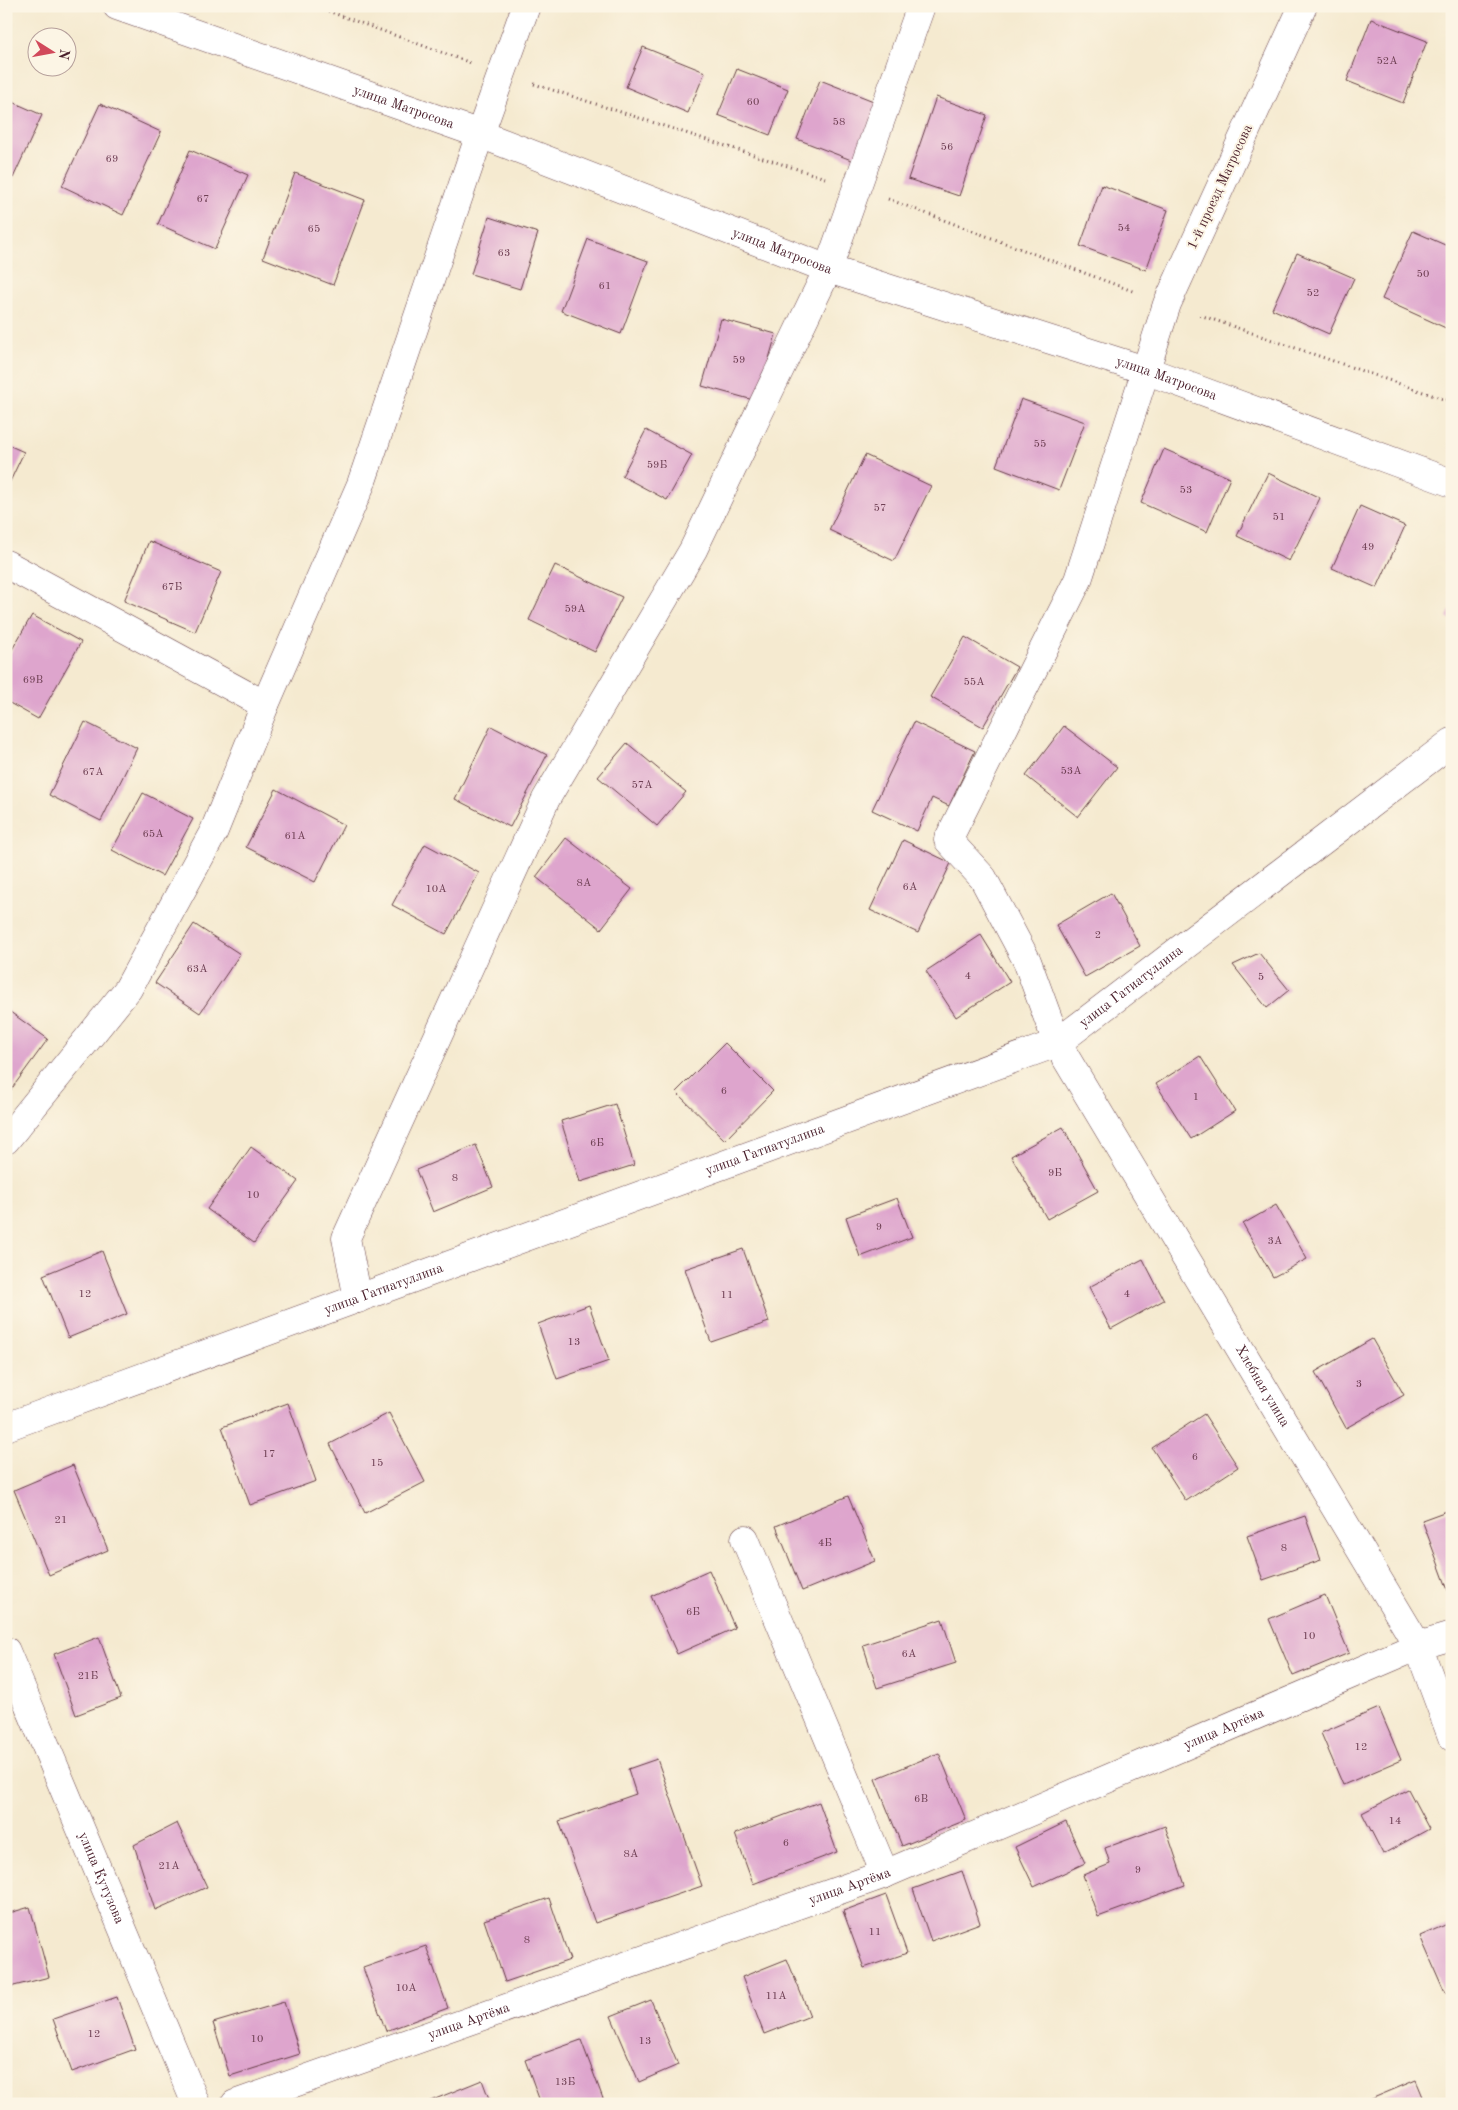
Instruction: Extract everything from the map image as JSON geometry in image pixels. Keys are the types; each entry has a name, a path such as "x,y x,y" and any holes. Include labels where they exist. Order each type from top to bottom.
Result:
{"street":[{"path":"6,1140 128,989 214,831 265,705 361,484 480,134 526,6"},
{"path":"358,1299 346,1238 546,800 693,550 828,269 921,6"},
{"name":"1-й проезд Матросова","path":"1056,1043 1022,953 983,878 948,840 1078,580 1167,304 1303,6"},
{"name":"улица Матросова","path":"133,9 480,134 828,269 1145,370 1452,483"},
{"path":"6,564 265,705"},
{"name":"улица Гатиатуллина","path":"8,1419 358,1299 1056,1043 1452,742"},
{"name":"Хлебная улица","path":"1056,1043 1418,1646 1452,1738"},
{"path":"745,1539 885,1874"},
{"name":"улица Артёма","path":"235,2104 885,1874 1418,1646 1452,1636"},
{"name":"улица Кутузова","path":"6,1651 196,2104"}],"building":[{"path":"1371,19 1427,41 1403,103 1347,81"},
{"path":"643,47 705,72 688,113 626,87"},
{"path":"737,69 788,89 770,135 718,115"},
{"path":"820,80 881,104 859,163 797,139"},
{"path":"936,97 987,115 959,196 908,179"},
{"path":"6,99 42,115 13,178 6,175"},
{"path":"100,104 161,132 123,215 62,186"},
{"path":"190,150 248,175 215,249 158,224"},
{"path":"295,173 365,200 333,285 263,258"},
{"path":"1102,185 1168,210 1146,270 1080,246"},
{"path":"489,217 538,233 520,289 471,274"},
{"path":"1413,231 1452,248 1452,319 1448,329 1382,299"},
{"path":"588,239 648,261 621,334 561,311"},
{"path":"1297,253 1354,278 1329,334 1272,309"},
{"path":"721,319 776,334 757,401 702,386"},
{"path":"1021,399 1085,422 1059,490 996,466"},
{"path":"646,430 692,455 667,500 622,476"},
{"path":"6,444 24,452 6,490"},
{"path":"1164,449 1230,478 1207,532 1141,503"},
{"path":"865,455 931,486 894,561 829,530"},
{"path":"1268,473 1320,498 1289,561 1237,536"},
{"path":"1360,506 1405,526 1377,588 1332,568"},
{"path":"149,541 221,572 195,632 124,601"},
{"path":"555,565 622,597 595,652 529,620"},
{"path":"1452,607 1452,620 1447,617"},
{"path":"32,615 81,642 38,719 6,701 6,660"},
{"path":"965,637 1017,667 983,727 930,697"},
{"path":"85,722 137,748 101,821 49,795"},
{"path":"914,722 975,751 949,806 932,798 917,831 872,810"},
{"path":"491,726 547,755 510,827 455,799"},
{"path":"1064,726 1117,767 1078,817 1026,776"},
{"path":"627,743 686,792 657,826 598,777"},
{"path":"276,789 344,825 315,882 246,847"},
{"path":"143,793 193,819 162,876 112,850"},
{"path":"566,838 632,889 601,929 536,877"},
{"path":"903,840 951,863 918,933 870,910"},
{"path":"425,844 479,873 446,934 392,905"},
{"path":"1111,893 1140,946 1085,977 1056,925"},
{"path":"194,924 240,954 200,1013 155,983"},
{"path":"981,935 1010,982 956,1017 926,971"},
{"path":"1259,953 1289,990 1267,1008 1233,965"},
{"path":"6,1009 48,1039 10,1091 6,1088"},
{"path":"725,1043 773,1091 725,1140 676,1092"},
{"path":"1200,1056 1235,1111 1191,1139 1156,1084"},
{"path":"615,1104 634,1165 580,1182 561,1121"},
{"path":"1063,1127 1098,1191 1047,1219 1011,1156"},
{"path":"476,1145 493,1187 433,1212 416,1170"},
{"path":"251,1147 298,1181 254,1243 207,1209"},
{"path":"897,1198 912,1237 860,1257 846,1217"},
{"path":"1276,1205 1307,1259 1273,1277 1243,1224"},
{"path":"743,1249 769,1322 711,1342 685,1269"},
{"path":"102,1251 127,1314 68,1338 43,1275"},
{"path":"1143,1259 1164,1300 1111,1329 1089,1287"},
{"path":"589,1305 609,1361 557,1379 538,1324"},
{"path":"1372,1339 1404,1395 1346,1428 1315,1372"},
{"path":"288,1403 316,1481 250,1505 222,1427"},
{"path":"389,1413 425,1482 365,1513 330,1444"},
{"path":"1204,1414 1238,1467 1186,1501 1152,1448"},
{"path":"73,1465 108,1550 49,1575 14,1490"},
{"path":"848,1496 875,1561 802,1591 776,1526"},
{"path":"1452,1509 1452,1592 1449,1593 1422,1520"},
{"path":"1305,1516 1321,1560 1263,1580 1247,1536"},
{"path":"709,1570 735,1628 677,1654 651,1596"},
{"path":"1325,1595 1349,1653 1293,1676 1269,1619"},
{"path":"942,1619 956,1663 877,1688 863,1645"},
{"path":"99,1637 121,1698 76,1715 54,1654"},
{"path":"1379,1708 1401,1760 1343,1785 1321,1733"},
{"path":"939,1753 966,1820 902,1846 875,1779"},
{"path":"657,1759 702,1886 595,1923 559,1821 636,1794 628,1769"},
{"path":"1408,1789 1429,1829 1383,1854 1362,1813"},
{"path":"819,1802 837,1852 753,1884 735,1834"},
{"path":"1066,1822 1085,1863 1034,1887 1015,1847"},
{"path":"177,1823 207,1887 155,1910 134,1845"},
{"path":"1165,1826 1185,1885 1098,1917 1083,1875 1110,1864 1105,1848"},
{"path":"962,1871 980,1923 931,1941 913,1889"},
{"path":"886,1895 907,1953 864,1968 843,1911"},
{"path":"549,1898 570,1960 505,1982 484,1920"},
{"path":"30,1907 49,1977 6,1988 6,1914"},
{"path":"1452,1922 1452,1990 1445,1993 1420,1936"},
{"path":"426,1946 448,2008 386,2031 363,1968"},
{"path":"787,1959 810,2016 764,2034 742,1977"},
{"path":"117,1997 135,2049 72,2072 53,2019"},
{"path":"651,2000 678,2065 639,2082 611,2016"},
{"path":"284,2002 300,2054 230,2076 213,2023"},
{"path":"581,2040 605,2104 541,2104 525,2060"},
{"path":"482,2080 491,2104 423,2104"},
{"path":"1416,2080 1426,2104 1359,2104"}]}
